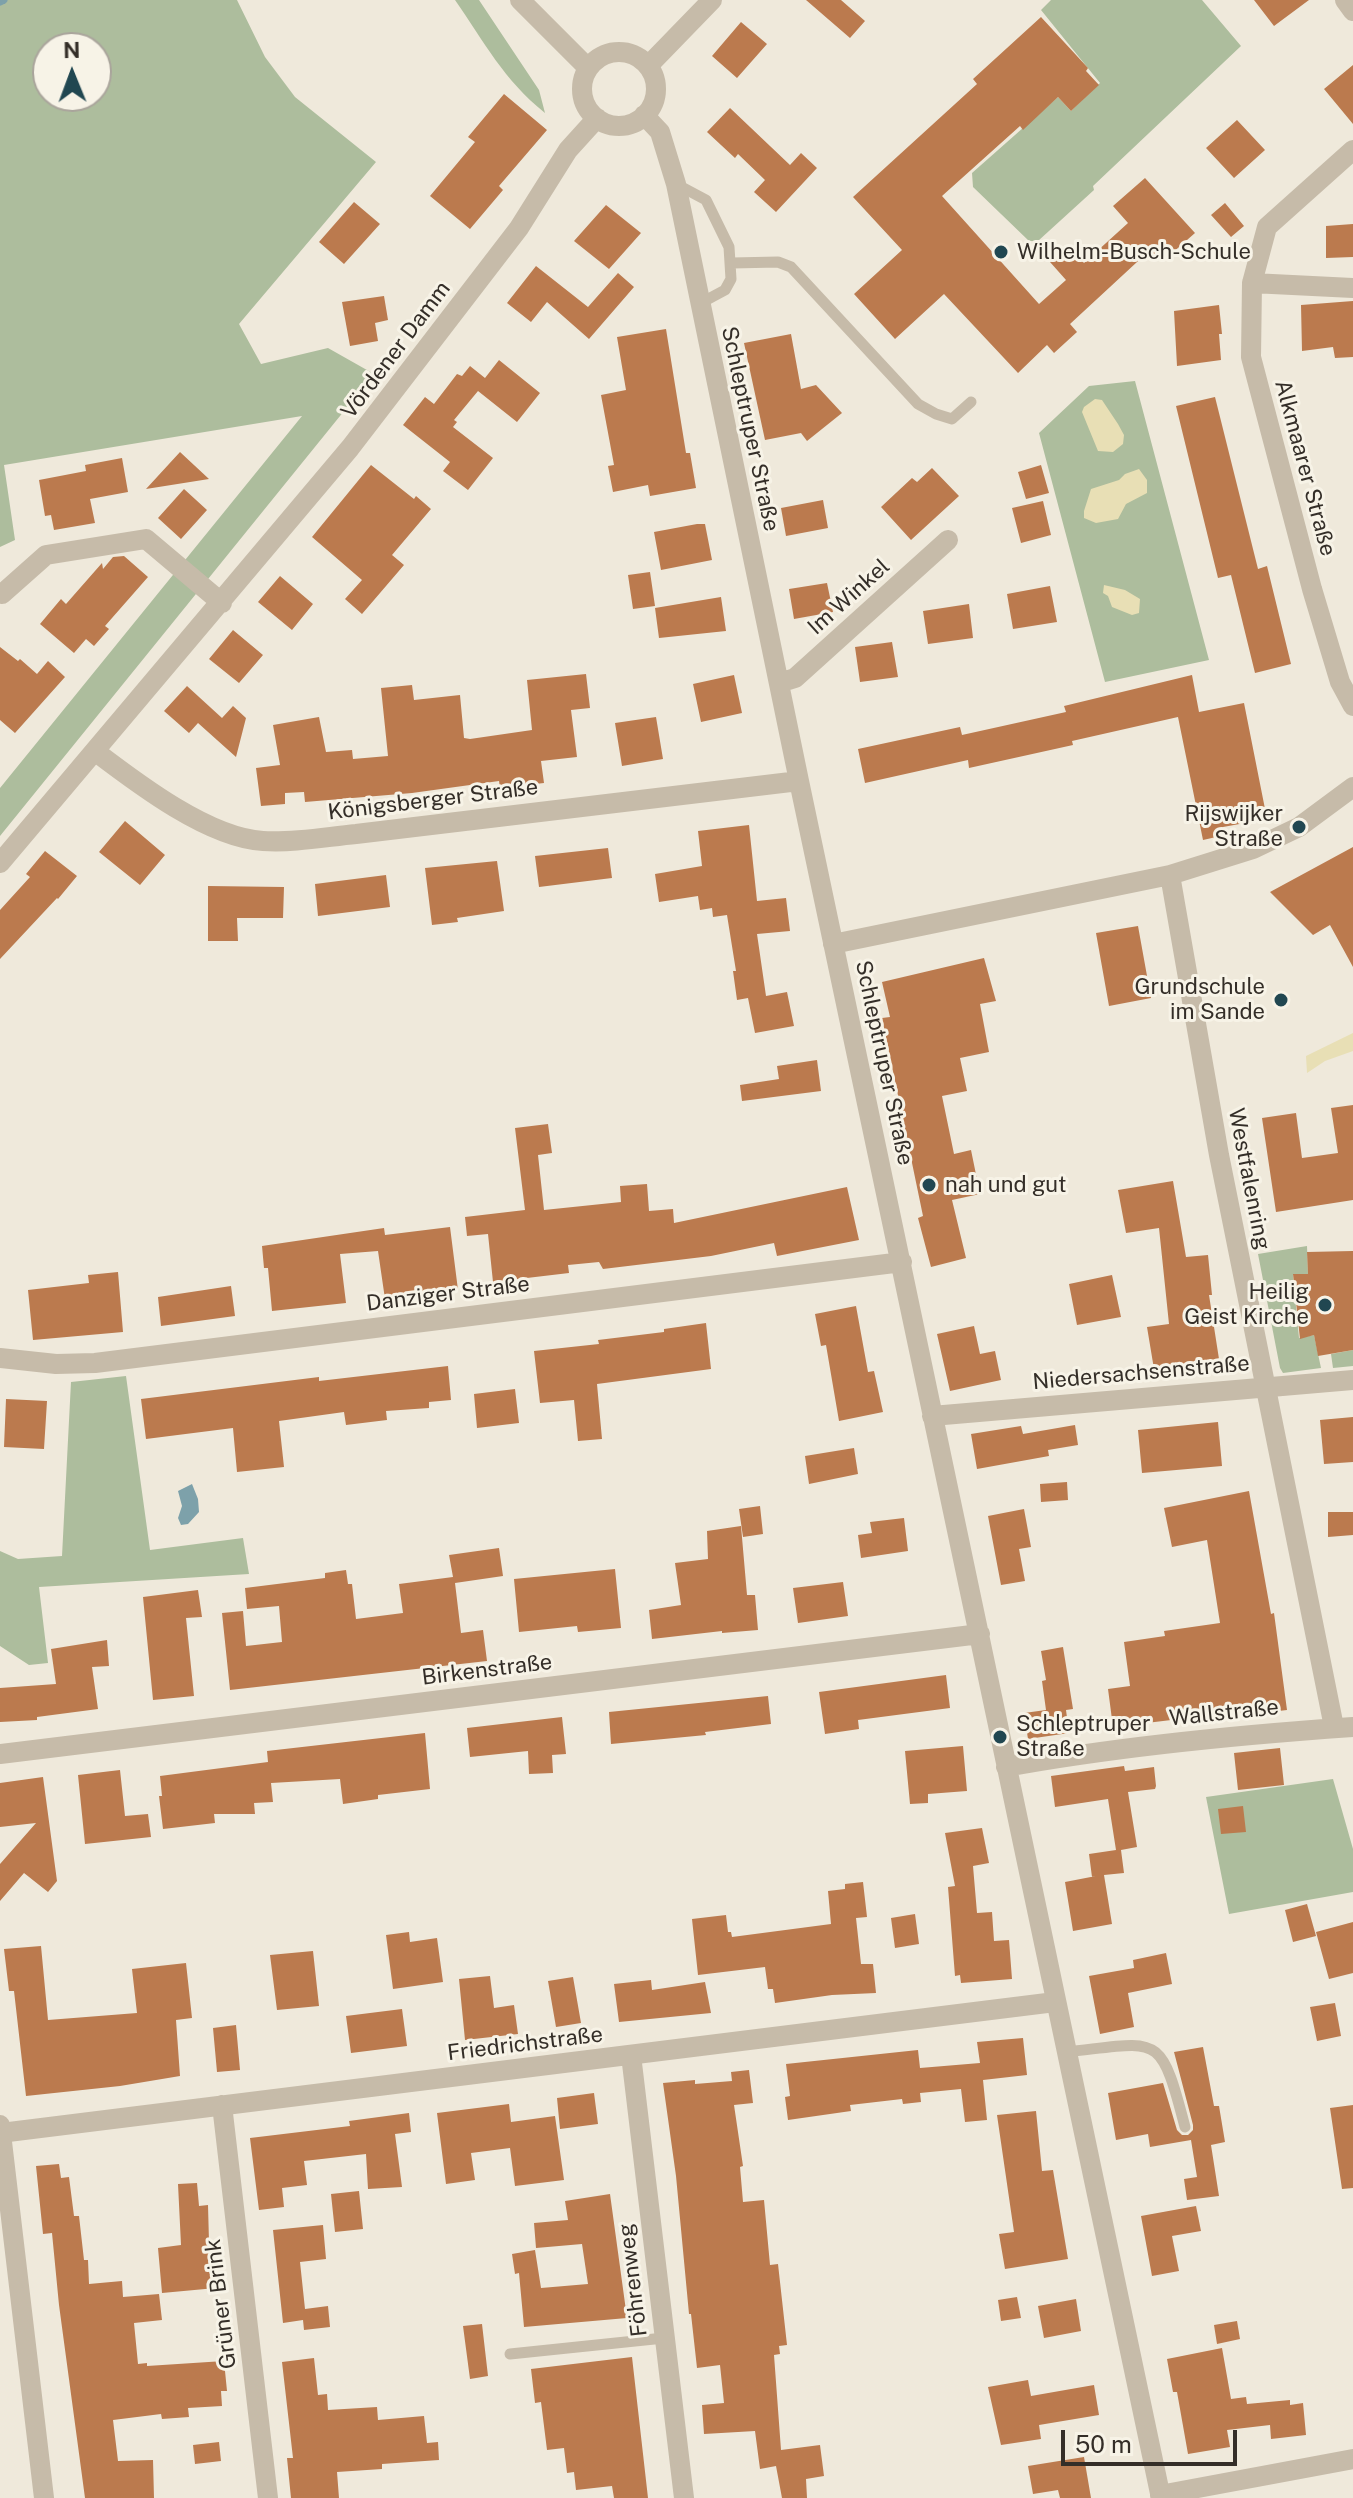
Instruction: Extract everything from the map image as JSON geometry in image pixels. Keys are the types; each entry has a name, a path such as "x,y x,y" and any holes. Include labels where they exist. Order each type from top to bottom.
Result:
{"street":[{"path":"520,0 588,68"},
{"path":"648,66 712,0"},
{"path":"1345,0 1353,11"},
{"path":"618,52 629,53 648,66 656,86 655,97 644,115 636,121 616,125 597,118 584,100 582,89 588,68 596,60 618,52"},
{"name":"Schleptruper Straße","path":"644,115 660,132 676,184 1161,2497"},
{"name":"Vördener Damm","path":"0,863 350,448 519,228 568,150 597,118"},
{"name":"Alkmaarer Straße","path":"1353,150 1267,227 1252,283 1251,357 1312,589 1340,682 1353,706"},
{"path":"1252,283 1353,288"},
{"path":"2,594 46,555 146,539 222,603"},
{"name":"Im Winkel","path":"779,683 795,678 948,540"},
{"name":"Königsberger Straße","path":"96,752 135,782 217,829 262,841 340,836 799,781"},
{"path":"833,944 1170,875 1253,849 1287,833 1353,787"},
{"name":"Westfalenring","path":"1170,875 1219,1155 1266,1386 1347,1731"},
{"name":"Danziger Straße","path":"0,1358 56,1364 95,1363 902,1262"},
{"name":"Niedersachsenstraße","path":"932,1416 1353,1380"},
{"name":"Birkenstraße","path":"0,1754 980,1634"},
{"name":"Wallstraße","path":"1006,1767 1134,1747 1347,1731"},
{"name":"Friedrichstraße","path":"0,2133 1055,2002"},
{"name":"Föhrenweg","path":"631,2055 684,2498"},
{"name":"Grüner Brink","path":"222,2105 268,2498"},
{"path":"0,2125 44,2498"},
{"path":"1161,2497 1353,2459"}],"lane":[{"path":"676,184 706,200 729,247 731,279 725,290 699,304"},
{"path":"732,263 778,262 791,267 918,404 952,419 971,402"},
{"path":"1066,2052 1137,2045 1155,2049 1170,2074 1185,2127"},
{"path":"510,2354 664,2338"}],"green space":[{"path":"0,0 237,0 265,57 295,97 376,162 239,324 261,364 328,348 374,374 0,836 0,788 302,416 4,465 15,540 0,547"},
{"path":"455,0 479,0 539,90 545,113 506,74"},
{"path":"1051,0 1202,0 1241,46 1093,186 1094,190 1038,241 1029,241 973,187 972,173 1058,97 1071,111 1100,83 1041,10"},
{"path":"1135,381 1209,660 1105,682 1039,433 1089,386"},
{"path":"1307,1246 1308,1274 1293,1275 1299,1338 1314,1335 1321,1368 1283,1373 1258,1254"},
{"path":"1353,1350 1353,1366 1333,1368 1331,1354"},
{"path":"126,1376 150,1550 243,1538 249,1574 39,1587 48,1663 29,1665 0,1646 0,1551 18,1559 62,1556 71,1382"},
{"path":"1333,1779 1353,1849 1353,1892 1229,1914 1206,1797"}],"sand":[{"path":"1095,399 1102,400 1124,435 1123,444 1113,452 1098,451 1082,412"},
{"path":"1139,469 1147,480 1147,493 1126,504 1118,519 1096,523 1084,518 1091,489 1119,480"},
{"path":"1104,585 1125,590 1140,599 1139,613 1132,615 1112,607 1108,596 1103,593"},
{"path":"1353,1033 1353,1051 1325,1061 1307,1073 1306,1056"}],"water":[{"path":"192,1484 199,1512 188,1524 181,1525 178,1518 182,1506 178,1491"}],"building":[{"path":"806,0 841,0 865,21 850,38"},
{"path":"1254,0 1309,0 1274,26"},
{"path":"1041,17 1088,68 1086,71 1099,85 1071,111 1058,97 1023,130 1020,126 942,196 1039,304 1066,280 1050,262 1068,246 1084,263 1128,223 1113,206 1145,178 1195,233 1162,262 1150,250 1070,324 1077,332 1054,353 1047,345 1018,373 944,294 895,339 854,294 902,250 853,197 977,84 973,79"},
{"path":"741,22 767,44 737,78 712,56"},
{"path":"1353,65 1353,124 1324,89"},
{"path":"504,94 547,130 499,186 503,190 470,229 430,196 475,142 468,137"},
{"path":"730,108 790,165 801,153 817,168 776,212 754,192 765,180 738,154 735,158 707,132"},
{"path":"1237,120 1265,150 1234,178 1206,148"},
{"path":"354,202 380,224 344,264 319,242"},
{"path":"1225,203 1244,226 1231,237 1211,215"},
{"path":"606,205 641,233 609,269 574,241"},
{"path":"1353,224 1353,257 1326,258 1326,226"},
{"path":"536,266 588,307 618,273 634,287 589,339 547,302 531,322 507,303"},
{"path":"384,296 388,320 375,323 378,341 350,346 342,302"},
{"path":"1353,301 1353,357 1335,358 1333,347 1302,351 1301,305"},
{"path":"1219,305 1221,360 1177,366 1174,311"},
{"path":"666,329 686,453 690,453 696,488 650,496 648,485 613,492 608,466 614,465 601,395 626,390 617,337"},
{"path":"791,334 801,389 816,385 842,413 807,441 801,433 765,440 744,343"},
{"path":"499,360 540,393 517,422 478,391 454,420 457,422 453,427 493,458 468,490 443,471 450,462 403,425 425,397 434,404 457,374 462,376 470,366 485,378"},
{"path":"1215,397 1258,569 1267,566 1291,664 1255,673 1231,575 1218,578 1176,406"},
{"path":"180,452 209,479 146,489"},
{"path":"122,458 128,492 90,499 95,523 54,530 51,515 45,516 39,480 86,471 85,465"},
{"path":"371,465 431,509 392,555 404,565 362,614 345,599 362,580 312,537"},
{"path":"1041,465 1049,493 1026,499 1018,472"},
{"path":"932,468 959,496 911,540 881,507 912,478 917,482"},
{"path":"184,489 207,510 181,539 158,518"},
{"path":"823,500 828,528 786,536 781,508"},
{"path":"1043,501 1051,535 1021,543 1012,508"},
{"path":"705,524 712,560 661,570 654,532"},
{"path":"124,556 148,577 105,626 109,629 94,646 86,639 74,653 40,624 61,599 66,604 102,563 103,569 113,557"},
{"path":"650,572 655,606 633,609 628,575"},
{"path":"280,576 313,604 292,630 258,602"},
{"path":"827,583 833,612 794,619 789,589"},
{"path":"1050,586 1057,622 1013,629 1007,594"},
{"path":"721,597 726,631 659,638 655,608"},
{"path":"969,604 973,638 928,644 923,611"},
{"path":"233,630 263,655 239,683 209,659"},
{"path":"892,642 898,677 860,682 855,647"},
{"path":"0,647 37,674 48,661 65,677 15,733 0,720"},
{"path":"586,674 590,708 571,710 577,757 541,761 544,783 500,788 499,781 412,793 305,802 304,792 285,793 285,804 261,806 256,768 280,765 273,725 319,717 326,752 352,750 353,759 388,756 381,688 412,685 414,700 460,695 464,738 470,739 532,730 527,680"},
{"path":"734,675 742,713 701,722 693,684"},
{"path":"1192,675 1199,712 1244,703 1267,819 1223,827 1225,835 1203,840 1178,717 969,768 968,760 865,783 858,749 960,727 962,735 1066,712 1064,706"},
{"path":"187,686 222,718 233,706 246,718 236,757 198,723 189,733 164,711"},
{"path":"656,717 663,759 622,766 615,723"},
{"path":"125,821 165,855 140,885 99,852"},
{"path":"749,825 757,901 786,898 790,931 757,934 766,996 787,992 794,1026 755,1033 748,998 737,1000 727,915 713,917 712,908 700,910 698,896 659,902 655,874 702,866 698,831"},
{"path":"1353,847 1353,967 1330,925 1313,935 1270,892"},
{"path":"608,848 612,878 539,887 535,856"},
{"path":"45,851 77,876 0,959 0,910 30,877 26,874"},
{"path":"497,861 504,911 432,925 425,868"},
{"path":"386,875 390,907 318,916 315,884"},
{"path":"208,886 284,887 283,918 237,918 238,941 208,941"},
{"path":"1138,926 1151,998 1109,1006 1096,933"},
{"path":"984,958 996,1001 980,1004 989,1052 960,1058 967,1091 942,1096 954,1154 971,1150 980,1194 952,1200 966,1258 931,1267 918,1218 923,1216 882,1018 890,1017 882,982"},
{"path":"817,1060 821,1091 742,1101 740,1085 779,1079 777,1066"},
{"path":"1353,1105 1353,1200 1276,1212 1262,1118 1296,1113 1302,1158 1338,1153 1331,1108"},
{"path":"548,1124 552,1153 538,1155 544,1210 621,1202 620,1186 647,1184 649,1211 673,1209 674,1223 847,1187 859,1240 777,1256 774,1243 711,1256 603,1269 599,1262 568,1265 569,1273 493,1282 488,1234 467,1236 465,1217 525,1210 515,1128"},
{"path":"1173,1181 1186,1257 1208,1255 1212,1295 1209,1295 1219,1359 1154,1369 1147,1327 1169,1324 1159,1228 1126,1233 1118,1190"},
{"path":"450,1227 458,1290 385,1299 378,1251 340,1254 346,1303 272,1311 268,1268 264,1268 262,1246 384,1228 385,1235"},
{"name":"Heilig Geist Kirche","path":"1353,1251 1353,1350 1318,1356 1314,1335 1300,1339 1293,1274 1308,1274 1307,1252"},
{"path":"118,1272 123,1332 33,1340 28,1290 89,1283 88,1275"},
{"path":"1112,1275 1121,1317 1077,1325 1069,1284"},
{"path":"231,1286 235,1316 161,1326 158,1297"},
{"path":"856,1306 868,1372 874,1371 883,1412 839,1421 826,1345 821,1346 815,1314"},
{"path":"706,1323 711,1369 597,1384 602,1439 578,1441 574,1400 540,1403 534,1351 599,1344 598,1340"},
{"path":"974,1326 980,1354 995,1351 1001,1380 950,1391 937,1334"},
{"path":"448,1366 451,1400 429,1402 429,1408 386,1411 387,1420 346,1425 344,1412 279,1421 284,1467 237,1472 233,1428 146,1439 141,1399 319,1377 319,1381"},
{"path":"515,1389 519,1423 477,1428 474,1394"},
{"path":"6,1399 47,1401 44,1449 4,1447"},
{"path":"1353,1417 1353,1462 1324,1464 1320,1420"},
{"path":"1218,1422 1222,1466 1142,1473 1138,1430"},
{"path":"1075,1425 1078,1445 1048,1450 1049,1456 977,1469 971,1434 1021,1426 1023,1434"},
{"path":"854,1448 858,1474 809,1484 805,1456"},
{"path":"1067,1482 1068,1500 1041,1502 1040,1484"},
{"path":"1249,1491 1271,1614 1274,1613 1287,1710 1113,1727 1108,1689 1130,1686 1124,1642 1165,1636 1164,1631 1220,1623 1207,1540 1172,1547 1164,1508"},
{"path":"760,1506 763,1534 743,1537 739,1509"},
{"path":"1024,1509 1031,1547 1019,1549 1025,1581 1001,1585 988,1516"},
{"path":"1328,1512 1353,1512 1353,1535 1328,1537"},
{"path":"904,1518 908,1551 861,1558 858,1535 872,1533 870,1522"},
{"path":"741,1526 747,1595 755,1595 758,1630 652,1639 649,1610 681,1605 675,1563 708,1559 707,1531"},
{"path":"499,1548 503,1576 455,1583 461,1633 483,1630 487,1661 230,1690 222,1613 243,1611 246,1646 282,1642 279,1606 247,1609 245,1588 325,1578 325,1573 346,1570 348,1584 352,1584 356,1619 403,1613 399,1584 453,1577 449,1555"},
{"path":"615,1569 621,1628 578,1632 577,1626 519,1632 514,1579"},
{"path":"843,1582 848,1616 798,1623 793,1588"},
{"path":"198,1590 202,1617 186,1618 194,1696 153,1700 143,1597"},
{"path":"107,1640 109,1666 92,1667 98,1709 37,1717 37,1720 0,1722 0,1688 56,1684 51,1649"},
{"path":"1063,1647 1073,1709 1066,1710 1069,1733 1028,1739 1024,1713 1046,1710 1042,1681 1046,1680 1041,1651"},
{"path":"946,1675 950,1708 858,1720 859,1729 825,1734 819,1692"},
{"path":"768,1696 771,1724 705,1732 706,1735 611,1744 609,1712"},
{"path":"562,1717 566,1754 552,1755 553,1773 529,1774 528,1751 470,1757 467,1728"},
{"path":"425,1733 430,1789 378,1795 378,1799 343,1804 340,1779 271,1783 273,1802 254,1803 255,1814 214,1814 215,1823 163,1829 160,1776 268,1762 267,1751"},
{"path":"963,1746 967,1791 928,1794 928,1803 910,1804 905,1751"},
{"path":"1280,1748 1284,1785 1238,1790 1234,1753"},
{"path":"1124,1766 1125,1771 1154,1767 1155,1789 1128,1792 1137,1847 1121,1850 1124,1873 1104,1875 1112,1924 1073,1931 1065,1882 1092,1877 1089,1854 1116,1850 1108,1799 1055,1807 1051,1776"},
{"path":"120,1770 125,1816 148,1814 151,1837 85,1844 78,1775"},
{"path":"43,1777 57,1881 48,1892 24,1873 0,1901 0,1864 36,1823 0,1827 0,1783"},
{"path":"1243,1806 1246,1832 1221,1834 1218,1809"},
{"path":"982,1828 989,1863 973,1866 977,1913 992,1912 994,1941 1009,1940 1012,1979 961,1983 960,1975 955,1976 948,1887 955,1886 945,1833"},
{"path":"863,1882 867,1917 856,1918 861,1964 873,1964 876,1993 775,2003 773,1989 768,1989 765,1967 698,1975 692,1919 726,1915 728,1932 732,1937 831,1924 828,1891 845,1889 845,1884"},
{"path":"1307,1904 1316,1936 1293,1942 1285,1910"},
{"path":"915,1914 919,1944 895,1948 891,1918"},
{"path":"1353,1922 1353,1973 1329,1979 1316,1932"},
{"path":"409,1932 410,1942 437,1938 443,1982 393,1989 386,1935"},
{"path":"41,1946 48,2020 137,2013 132,1969 186,1963 192,2018 176,2020 180,2076 26,2096 14,1991 9,1991 4,1949"},
{"path":"313,1951 319,2006 277,2010 270,1955"},
{"path":"1166,1953 1172,1984 1128,1993 1134,2027 1100,2034 1089,1976 1134,1968 1133,1960"},
{"path":"490,1976 494,2008 514,2005 518,2034 465,2040 459,1979"},
{"path":"573,1977 581,2023 556,2027 548,1981"},
{"path":"651,1980 652,1990 705,1982 711,2013 619,2022 614,1984"},
{"path":"1335,2003 1341,2036 1317,2041 1310,2007"},
{"path":"402,2009 407,2046 351,2053 346,2016"},
{"path":"236,2025 240,2070 217,2072 213,2028"},
{"path":"1023,2038 1027,2075 983,2080 987,2120 965,2122 961,2089 920,2093 921,2102 903,2104 902,2099 850,2105 851,2111 788,2120 785,2097 790,2096 786,2064 918,2050 920,2068 980,2063 977,2042"},
{"path":"1203,2047 1214,2106 1219,2106 1225,2142 1211,2145 1219,2196 1187,2200 1184,2179 1197,2177 1191,2140 1150,2147 1148,2134 1116,2140 1108,2093 1163,2083 1177,2130 1182,2135 1188,2135 1193,2125 1174,2052"},
{"path":"749,2070 753,2103 734,2105 743,2166 740,2167 743,2202 764,2200 770,2265 778,2264 787,2345 779,2346 780,2354 774,2355 781,2450 820,2445 824,2476 806,2479 807,2498 782,2498 776,2466 760,2469 755,2431 704,2434 702,2405 724,2403 720,2365 697,2368 663,2083 732,2081 731,2072"},
{"path":"594,2093 598,2124 560,2129 557,2098"},
{"path":"509,2104 511,2122 555,2116 564,2180 515,2186 510,2148 471,2153 475,2180 446,2184 437,2113"},
{"path":"1353,2105 1353,2188 1342,2189 1330,2108"},
{"path":"1036,2111 1042,2171 1053,2170 1068,2259 1005,2269 999,2234 1014,2232 997,2115"},
{"path":"409,2113 411,2132 395,2134 402,2187 368,2189 366,2154 304,2161 307,2185 282,2188 284,2207 259,2210 250,2138 350,2126 349,2121"},
{"path":"59,2164 61,2178 69,2177 74,2216 79,2216 84,2260 88,2260 89,2284 122,2281 123,2297 159,2294 162,2320 134,2323 138,2364 224,2361 227,2391 221,2391 222,2406 188,2408 189,2417 162,2419 161,2414 113,2420 118,2461 153,2460 154,2498 85,2498 52,2233 43,2234 36,2166"},
{"path":"197,2183 199,2206 208,2205 209,2242 212,2242 216,2288 162,2293 158,2248 181,2245 178,2184"},
{"path":"359,2191 363,2229 335,2232 331,2194"},
{"path":"610,2194 627,2318 524,2327 519,2273 515,2274 512,2254 535,2250 541,2288 588,2284 582,2244 536,2248 534,2223 568,2220 565,2201"},
{"path":"1196,2206 1201,2231 1172,2236 1179,2271 1152,2276 1141,2216"},
{"path":"323,2225 326,2259 300,2262 305,2309 328,2306 330,2327 304,2330 303,2320 283,2323 273,2230"},
{"path":"1017,2297 1021,2318 1001,2321 998,2300"},
{"path":"1076,2299 1081,2331 1044,2338 1038,2306"},
{"path":"1237,2321 1240,2339 1217,2344 1214,2325"},
{"path":"482,2324 488,2376 470,2379 463,2326"},
{"path":"1222,2348 1231,2399 1246,2397 1247,2404 1290,2400 1290,2405 1303,2403 1306,2435 1271,2439 1270,2425 1227,2430 1230,2447 1188,2454 1177,2392 1173,2392 1167,2359"},
{"path":"632,2357 648,2498 614,2498 612,2486 576,2490 574,2472 567,2473 564,2448 547,2450 541,2402 535,2403 531,2369"},
{"path":"314,2358 318,2395 327,2394 328,2410 377,2407 378,2420 424,2416 427,2443 438,2442 439,2460 382,2464 382,2469 337,2472 339,2498 291,2498 287,2458 293,2458 282,2362"},
{"path":"1028,2380 1031,2396 1094,2385 1099,2415 1039,2425 1041,2439 1001,2445 988,2387"},
{"path":"219,2442 221,2461 195,2464 193,2445"},
{"path":"1084,2457 1091,2498 1060,2498 1058,2490 1033,2494 1028,2466"}],"waterway":[{"path":"0,2 4,0"}],"place":[{"name":"Wilhelm-Busch-Schule","path":"1001,252"},
{"name":"Rijswijker Straße","path":"1299,827"},
{"name":"Grundschule im Sande","path":"1281,1000"},
{"name":"nah und gut","path":"929,1185"},
{"name":"Heilig Geist Kirche","path":"1325,1305"},
{"name":"Schleptruper Straße","path":"1000,1737"}]}
